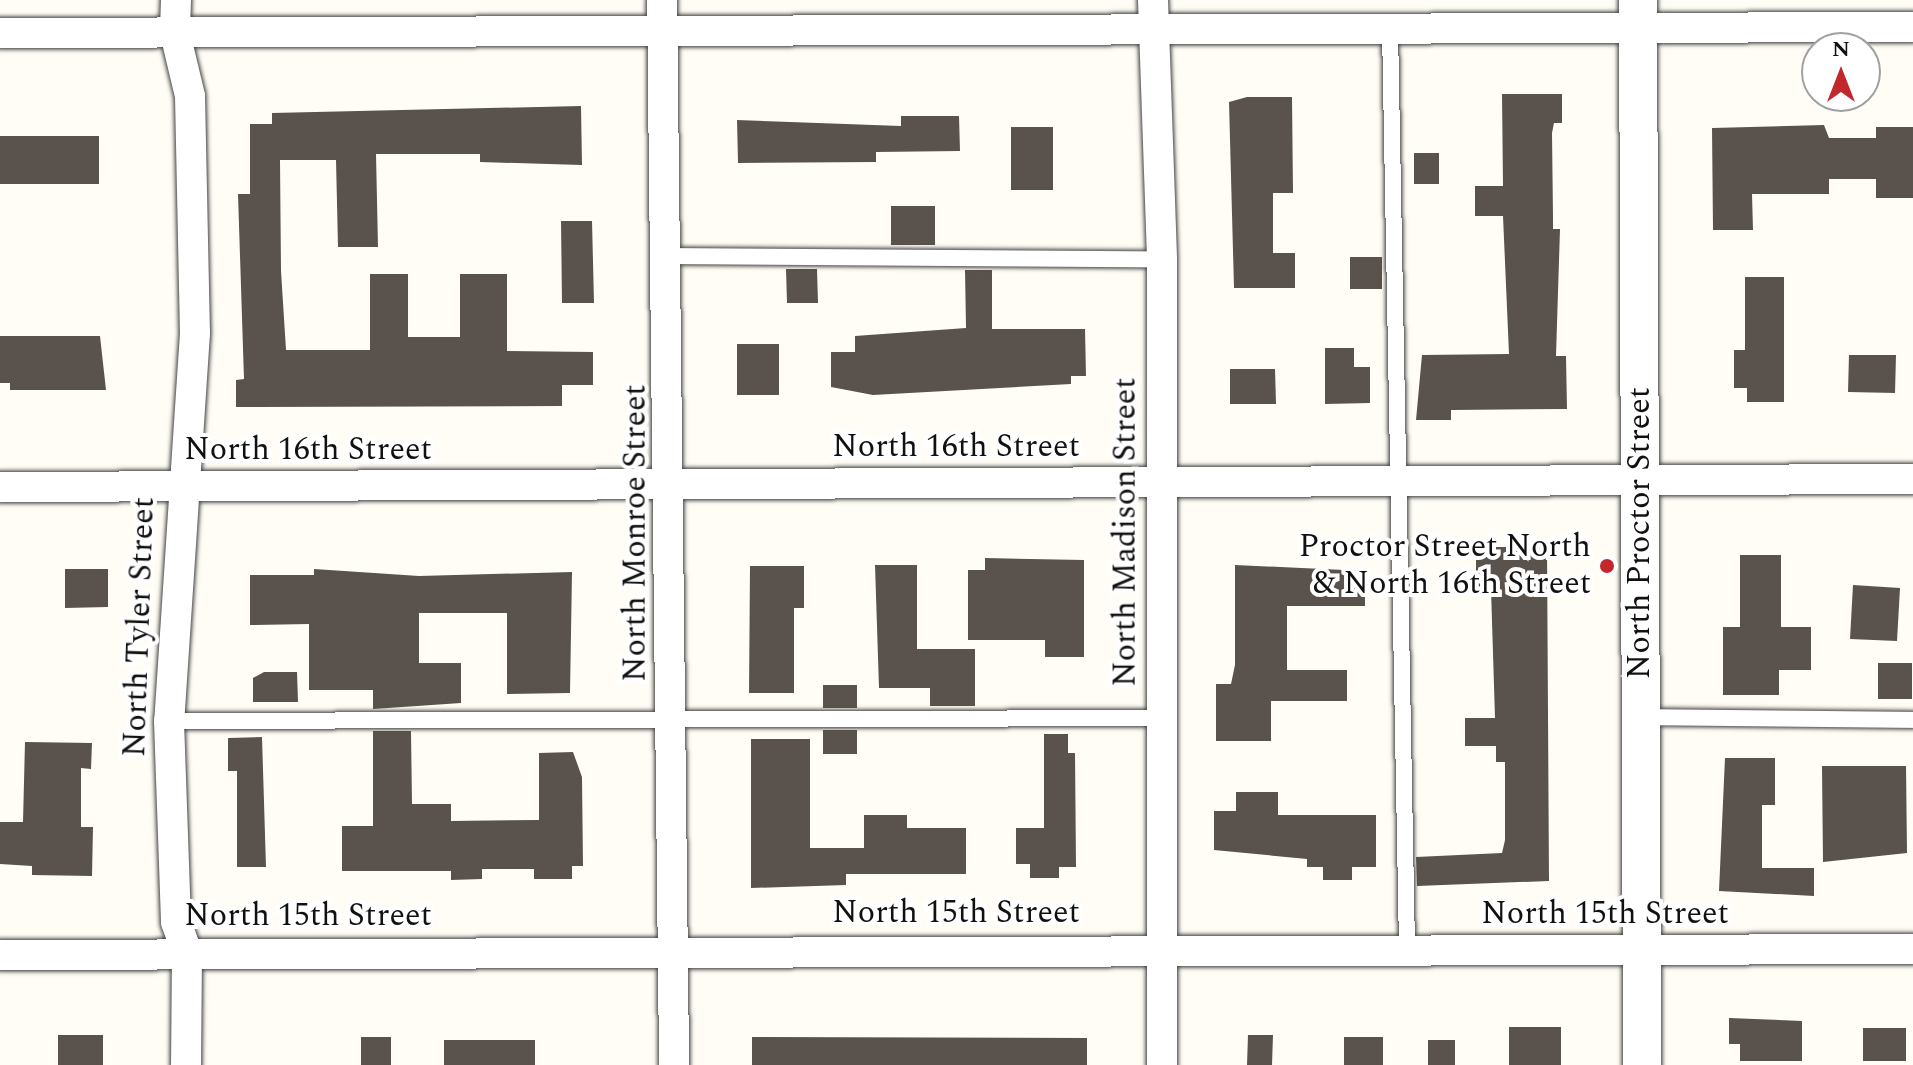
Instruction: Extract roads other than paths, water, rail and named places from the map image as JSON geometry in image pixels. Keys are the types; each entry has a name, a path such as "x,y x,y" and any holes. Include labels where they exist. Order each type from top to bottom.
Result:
{"street":[{"name":"North Tyler Street","path":"176,0 175,33 190,96 195,317 169,721 176,922 187,953 186,1065"},
{"name":"North Monroe Street","path":"662,0 671,256 674,1065"},
{"path":"0,33 661,31 1153,14 1390,28 1638,14 1913,27"},
{"name":"North Madison Street","path":"1153,14 1162,259 1162,1065"},
{"name":"North Proctor Street","path":"1638,14 1642,1065"},
{"name":"North 16th Street","path":"0,487 1913,479"},
{"name":"North 15th Street","path":"0,955 1162,948 1643,952 1913,949"}],"lane":[{"path":"1390,28 1402,481 1407,948"},
{"path":"671,256 1162,259"},
{"path":"1641,717 1913,720"},
{"path":"169,721 1162,718"}],"place":[{"name":"Proctor Street North & North 16th Street","path":"1607,566"}]}
